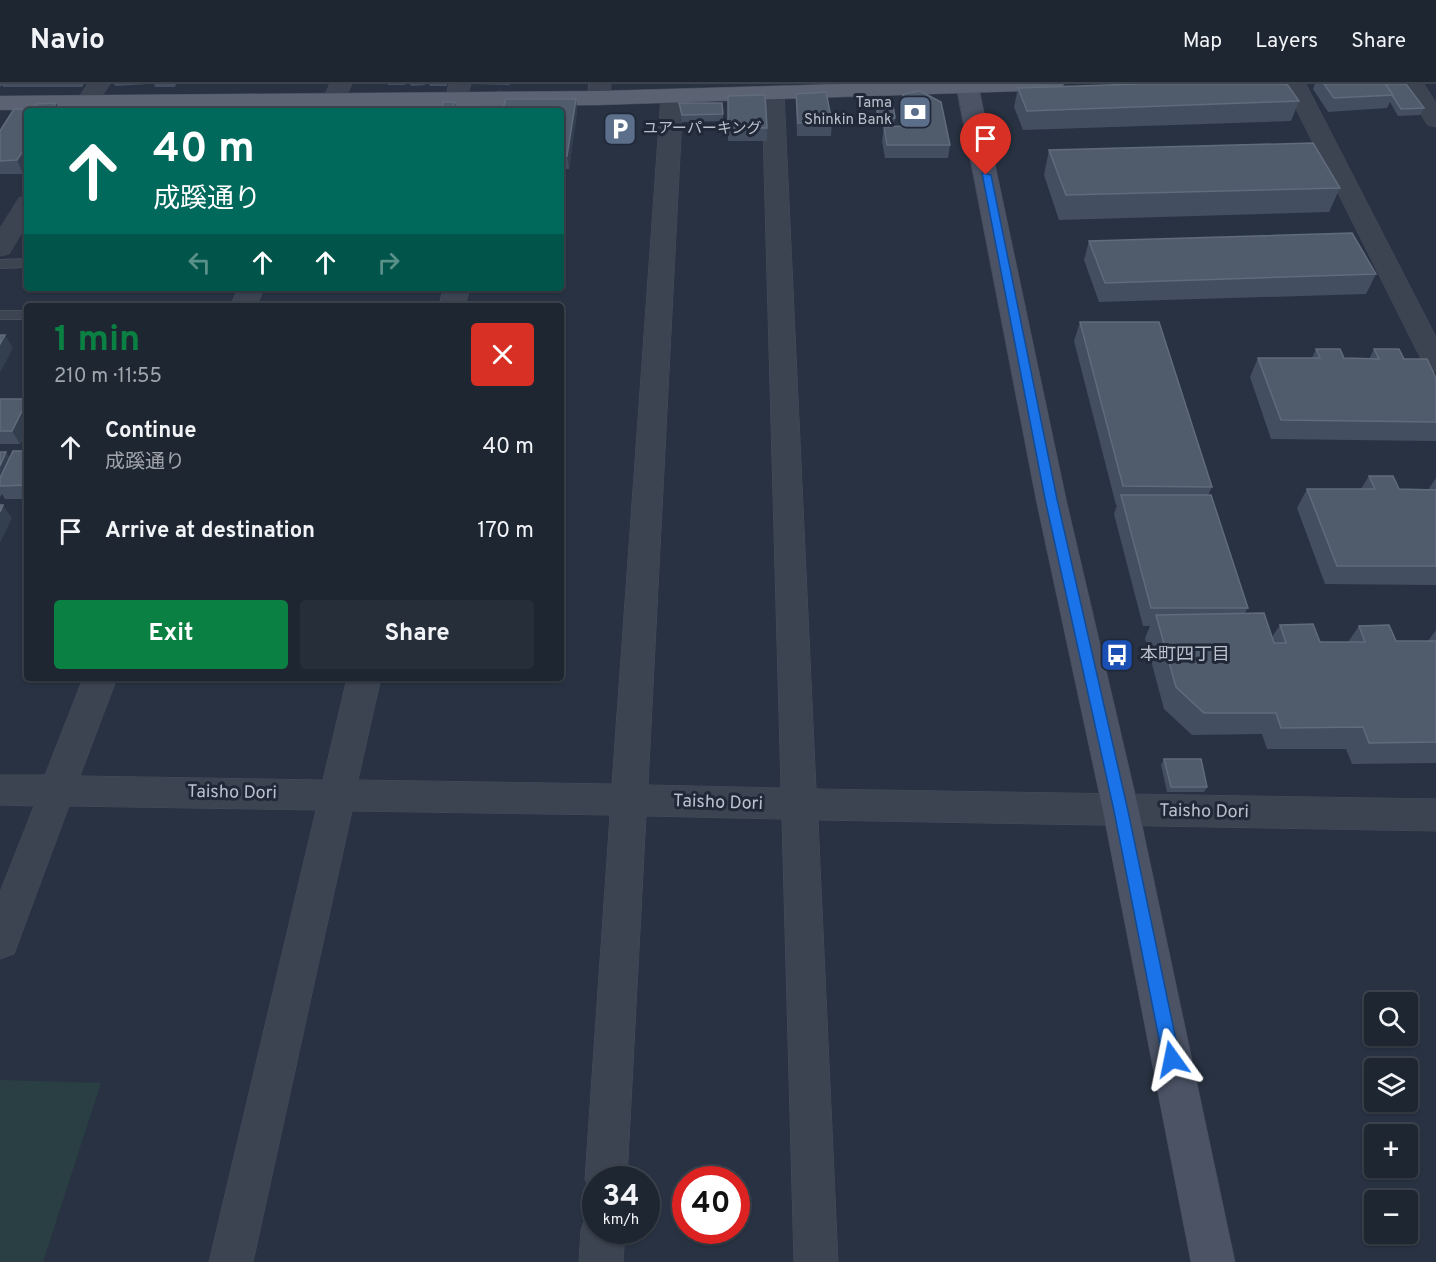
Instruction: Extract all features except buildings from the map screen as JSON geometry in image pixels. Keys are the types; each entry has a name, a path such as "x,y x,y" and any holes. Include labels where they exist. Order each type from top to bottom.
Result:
{"main road":[{"path":"0,103 89,99 329,99 458,91 500,105 599,91 672,96 1053,84"}],"street":[{"path":"1295,84 1436,363"},
{"path":"1413,84 1436,120"},
{"path":"967,86 1051,499 1121,811 1213,1262"},
{"path":"773,93 816,1262"},
{"path":"607,1166 672,96"},
{"path":"0,249 24,214"},
{"path":"0,941 99,681"},
{"path":"231,1262 363,681"},
{"name":"Taisho Dori","path":"0,790 1436,815"},
{"path":"601,1262 602,1244"}],"lane":[{"path":"0,264 24,264"},
{"path":"0,315 24,315"}],"green space":[{"path":"0,1080 101,1083 43,1262 0,1262"}],"place":[{"name":"Tama Shinkin Bank","path":"915,112"},
{"name":"ユアーパーキング","path":"620,129"},
{"name":"本町四丁目","path":"1117,655"}],"route":[{"path":"986,175 1051,499 1121,811 1172,1059"}]}
